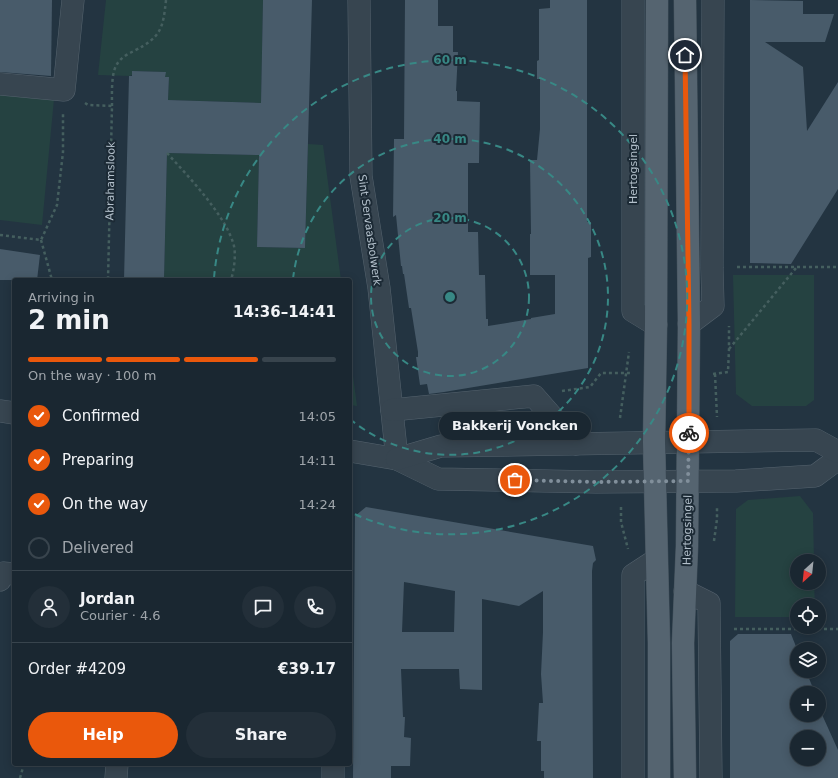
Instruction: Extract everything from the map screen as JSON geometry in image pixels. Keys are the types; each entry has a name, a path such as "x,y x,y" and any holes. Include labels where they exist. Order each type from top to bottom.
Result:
{"main road":[{"path":"657,0 656,325 654,442 659,643 659,778"},
{"name":"Hertogsingel","path":"685,0 689,324 689,442 684,643 685,778"}],"street":[{"path":"0,84 64,90 72,0"},
{"name":"Sint Servaasbolwerk","path":"359,0 362,176 379,288 397,459"},
{"name":"Hertogsingel","path":"633,0 633,311 656,325"},
{"path":"689,324 713,306 712,0"},
{"path":"392,410 534,396 576,444"},
{"path":"0,411 12,414"},
{"path":"397,459 440,446 654,442 816,440 838,452"},
{"path":"352,451 397,459 438,479 596,482 736,481 815,476 838,459"},
{"path":"633,778 633,575 656,560"},
{"path":"0,580 3,573 12,574"},
{"path":"685,591 710,603 711,778"},
{"path":"116,778 117,766"},
{"path":"332,778 333,766"}],"path":[{"name":"Abrahamslook","path":"108,278 112,106 115,66 125,55 146,45 156,36 160,30 163,20 166,0"},
{"path":"51,278 41,240 57,205 62,152 64,90"},
{"path":"88,105 112,106"},
{"path":"167,153 209,201 229,232 234,246 231,278"},
{"path":"0,235 41,240"},
{"path":"729,350 796,267"},
{"path":"735,268 838,267"},
{"path":"534,396 590,387 601,373 626,373"},
{"path":"710,629 838,629"},
{"path":"20,778 23,766"}],"green space":[{"path":"106,0 263,0 261,103 168,100 169,77 165,77 165,72 133,71 132,75 129,76 98,75"},
{"path":"0,88 54,99 42,225 0,220"},
{"path":"308,144 323,145 341,278 164,278 167,153 259,155 257,247 305,248"},
{"path":"733,275 814,275 814,400 806,406 752,406 736,394"},
{"path":"352,368 357,406 352,405"},
{"path":"800,496 813,513 814,554 790,554 790,590 814,590 815,598 790,598 790,617 735,617 736,509 748,500"}],"building":[{"path":"0,0 52,0 51,76 0,72"},
{"path":"263,0 312,0 305,248 257,247 259,155 167,153 164,278 124,278 129,76 132,76 132,71 166,72 165,77 169,77 168,100 261,103"},
{"path":"405,0 438,0 438,26 453,26 453,52 458,52 456,91 457,101 480,102 479,163 468,163 468,232 478,232 479,275 485,275 486,319 488,319 488,326 555,314 555,275 530,275 530,160 537,160 540,129 540,79 537,79 537,61 539,60 539,9 550,8 550,0 587,0 587,222 591,222 591,257 588,258 588,368 429,394 427,384 420,385 416,357 418,357 418,352 411,308 409,308 404,274 401,266 396,215 393,217 394,139 404,139"},
{"path":"750,0 803,1 803,14 834,14 825,42 765,42 803,67 807,131 838,82 838,189 791,264 750,263"},
{"path":"0,249 40,255 37,278 12,278 12,280 0,280"},
{"path":"366,507 593,546 596,560 593,563 592,571 593,778 544,778 544,771 541,771 541,741 537,741 539,703 543,703 541,674 543,591 519,606 482,599 482,690 460,689 459,669 401,669 403,717 405,717 404,737 411,738 410,766 391,766 391,778 353,778 355,516","holes":["404,582 455,591 454,632 402,632"]},
{"path":"738,634 791,634 794,642 790,642 790,678 809,678 812,686 790,686 790,722 825,722 838,750 838,778 730,778 730,641"}],"way so far":[{"path":"515,480 596,482 688,481 689,433"}],"place":[{"name":"Bakkerij Voncken","path":"515,480"}],"route":[{"path":"685,55 689,433"}]}
